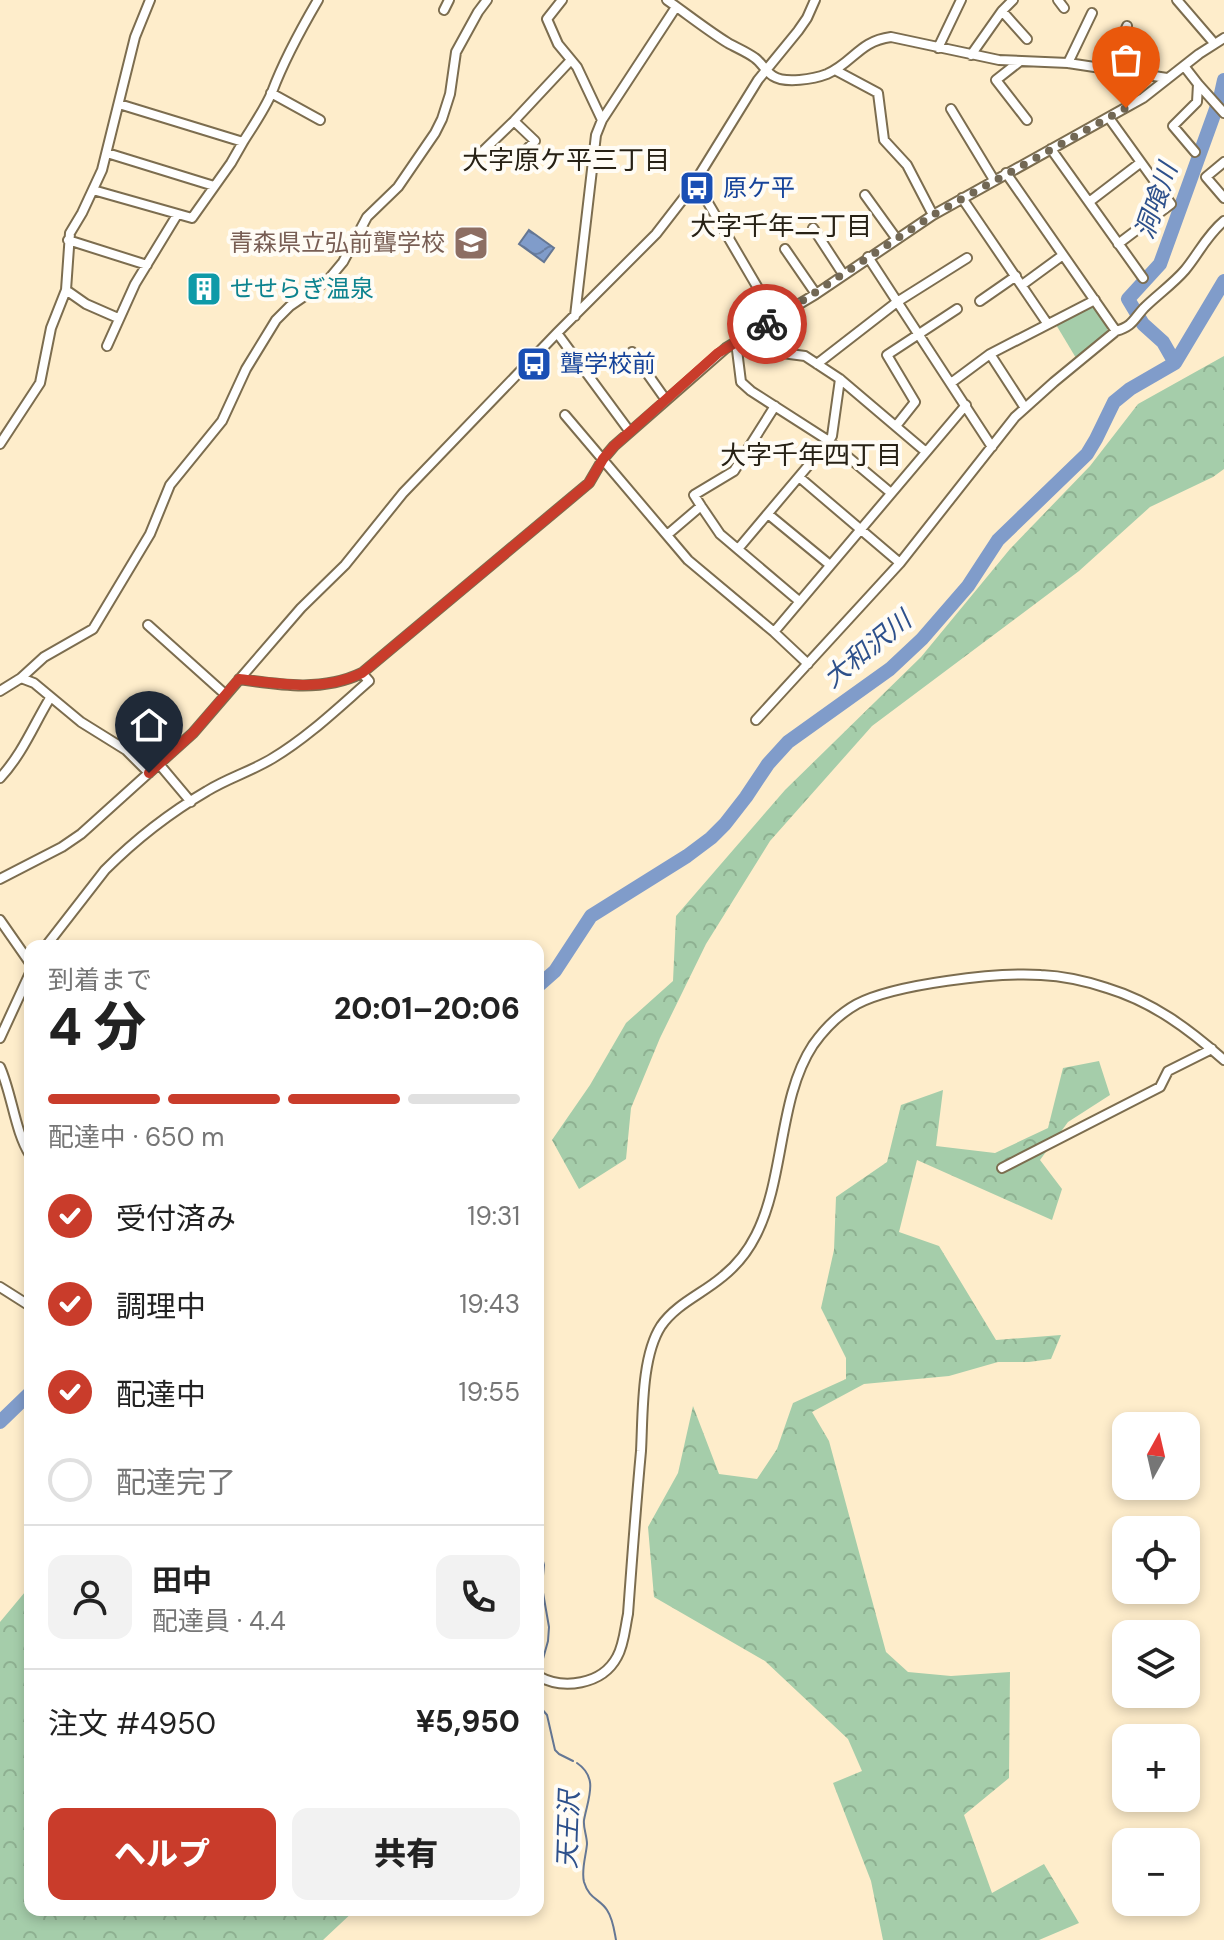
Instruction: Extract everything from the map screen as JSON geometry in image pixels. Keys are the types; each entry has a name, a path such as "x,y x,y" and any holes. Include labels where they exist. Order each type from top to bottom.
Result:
{"street":[{"path":"0,444 40,383 51,328 66,290 70,233 93,190 107,153 135,37 150,0"},
{"path":"93,190 192,218 243,142 318,0"},
{"path":"444,10 449,0"},
{"path":"1,689 21,678 44,657 93,629 150,534 170,485 222,421 246,369 276,320 290,306 328,280 343,262 367,217 398,187 435,133 450,94 456,52 487,0"},
{"path":"562,0 547,19 558,44 577,67 602,120"},
{"path":"667,0 726,42 758,60 773,77 809,79 835,70 865,45 891,37 971,55 1019,62 1068,63 1167,78"},
{"path":"0,879 81,834 193,733 301,608 345,565 403,493 656,234 690,190 758,80 807,18 815,0"},
{"path":"938,48 961,0"},
{"path":"971,55 1013,0"},
{"path":"1058,0 1064,8"},
{"path":"1177,0 1214,43"},
{"path":"575,316 596,135 602,120 676,7"},
{"path":"1002,11 1027,39"},
{"path":"1068,63 1092,13"},
{"path":"1109,69 1127,26"},
{"path":"239,679 305,686 347,679 362,673 589,483 614,446 718,353 816,294 933,215 1143,98 1224,38"},
{"path":"482,152 571,60"},
{"path":"1019,62 996,80 1027,120"},
{"path":"1184,66 1224,113"},
{"path":"835,70 878,93 884,140 907,165 933,215"},
{"path":"1195,152 1173,126 1197,102 1198,84"},
{"path":"271,93 320,120"},
{"path":"119,104 243,142"},
{"path":"951,109 994,180"},
{"path":"1109,118 1171,204 1118,244"},
{"path":"514,121 535,141 520,156"},
{"path":"1051,149 1143,278"},
{"path":"107,153 214,186"},
{"path":"1224,162 1206,177 1224,198"},
{"path":"1089,202 1140,163"},
{"path":"1006,173 1116,331"},
{"path":"690,190 707,201 776,319"},
{"path":"865,195 896,238"},
{"path":"962,198 1047,323"},
{"path":"107,346 135,284 177,215"},
{"path":"756,720 900,563 1025,408 1116,331 1128,327 1182,273 1205,240 1224,221"},
{"path":"813,228 843,274"},
{"path":"68,240 147,265"},
{"path":"785,249 816,294"},
{"path":"980,301 1063,255"},
{"path":"868,257 992,447"},
{"path":"817,364 897,302 967,258"},
{"path":"66,290 86,304 118,318"},
{"path":"951,383 990,354 1095,300"},
{"path":"896,426 915,402 887,355 957,309"},
{"path":"767,324 782,353 805,356 840,379 926,452"},
{"path":"557,333 630,432"},
{"path":"736,342 741,382 829,441 891,493"},
{"path":"632,352 666,400"},
{"path":"990,354 1025,408"},
{"path":"738,549 832,436 840,379"},
{"path":"774,632 966,405"},
{"path":"775,406 734,471 694,495 720,534 799,601"},
{"path":"565,415 688,560 808,664"},
{"path":"799,477 900,563"},
{"path":"667,535 701,506"},
{"path":"768,514 830,565"},
{"path":"148,625 226,695"},
{"path":"51,940 105,870 191,802 295,744 369,681 362,673"},
{"path":"21,678 34,683 81,722 126,750 149,773"},
{"path":"0,778 24,748 50,698"},
{"path":"159,764 191,802"},
{"path":"0,920 24,954"},
{"path":"544,1679 557,1684 580,1683 608,1670 617,1657 628,1614 646,1385 653,1345 661,1327 676,1311 722,1278 736,1265 756,1237 767,1206 800,1073 814,1043 842,1013 873,997 898,990 991,976 1041,975 1088,983 1128,995 1176,1020 1224,1060"},
{"path":"0,1038 24,986"},
{"path":"1002,1168 1160,1087 1168,1071 1212,1049"},
{"path":"0,1067 24,1144"},
{"path":"0,1287 24,1302"}],"green space":[{"path":"1089,305 1096,306 1108,324 1107,331 1076,358 1055,323"},
{"path":"1224,356 1224,469 1150,507 1079,571 872,726 770,841 706,944 660,1038 631,1108 626,1159 579,1189 552,1140 590,1085 626,1023 673,981 676,916 785,790 921,657 1010,549 1090,466 1138,404"},
{"path":"1099,1061 1110,1095 1068,1122 1040,1160 1062,1189 1052,1220 917,1160 899,1232 939,1246 996,1340 1061,1335 1051,1359 998,1362 949,1376 864,1384 812,1412 829,1441 886,1652 908,1672 951,1676 1010,1672 1009,1778 964,1815 992,1893 1044,1864 1079,1923 1039,1940 883,1940 871,1881 833,1783 862,1771 848,1739 765,1661 654,1597 648,1527 678,1473 693,1406 719,1474 757,1479 777,1449 793,1403 846,1379 846,1358 821,1308 834,1250 836,1197 887,1162 901,1105 943,1090 936,1146 995,1153 1048,1128 1063,1068"},
{"path":"24,1593 24,1916 349,1916 323,1940 0,1940 0,1622"}],"water":[{"path":"529,230 554,248 544,262 519,244"}],"waterway":[{"name":"洞喰川","path":"1175,363 1163,342 1143,324 1128,299 1160,264 1224,80"},
{"name":"大和沢川","path":"544,981 555,971 591,916 711,838 788,742 890,669 922,639 968,586 998,540 1087,454 1114,402 1175,363 1224,281"},
{"name":"大和沢川","path":"0,1422 24,1399"},
{"name":"天王沢","path":"544,1598 549,1627 544,1655"},
{"name":"天王沢","path":"544,1712 555,1750 573,1761"},
{"name":"天王沢","path":"577,1763 590,1782 584,1820 587,1844 584,1882 609,1913 616,1940"}],"way so far":[{"path":"767,324 933,215 1126,108"}],"place":[{"name":"原ケ平","path":"697,188"},
{"name":"青森県立弘前聾学校","path":"471,243"},
{"name":"せせらぎ温泉","path":"204,289"},
{"name":"聾学校前","path":"534,364"}],"district":[{"name":"大字原ケ平三丁目","path":"566,160"},
{"name":"大字千年二丁目","path":"781,226"},
{"name":"大字千年四丁目","path":"811,455"}],"route":[{"path":"149,773 193,733 239,679 305,686 347,679 362,673 589,483 614,446 718,353 767,324"}]}
